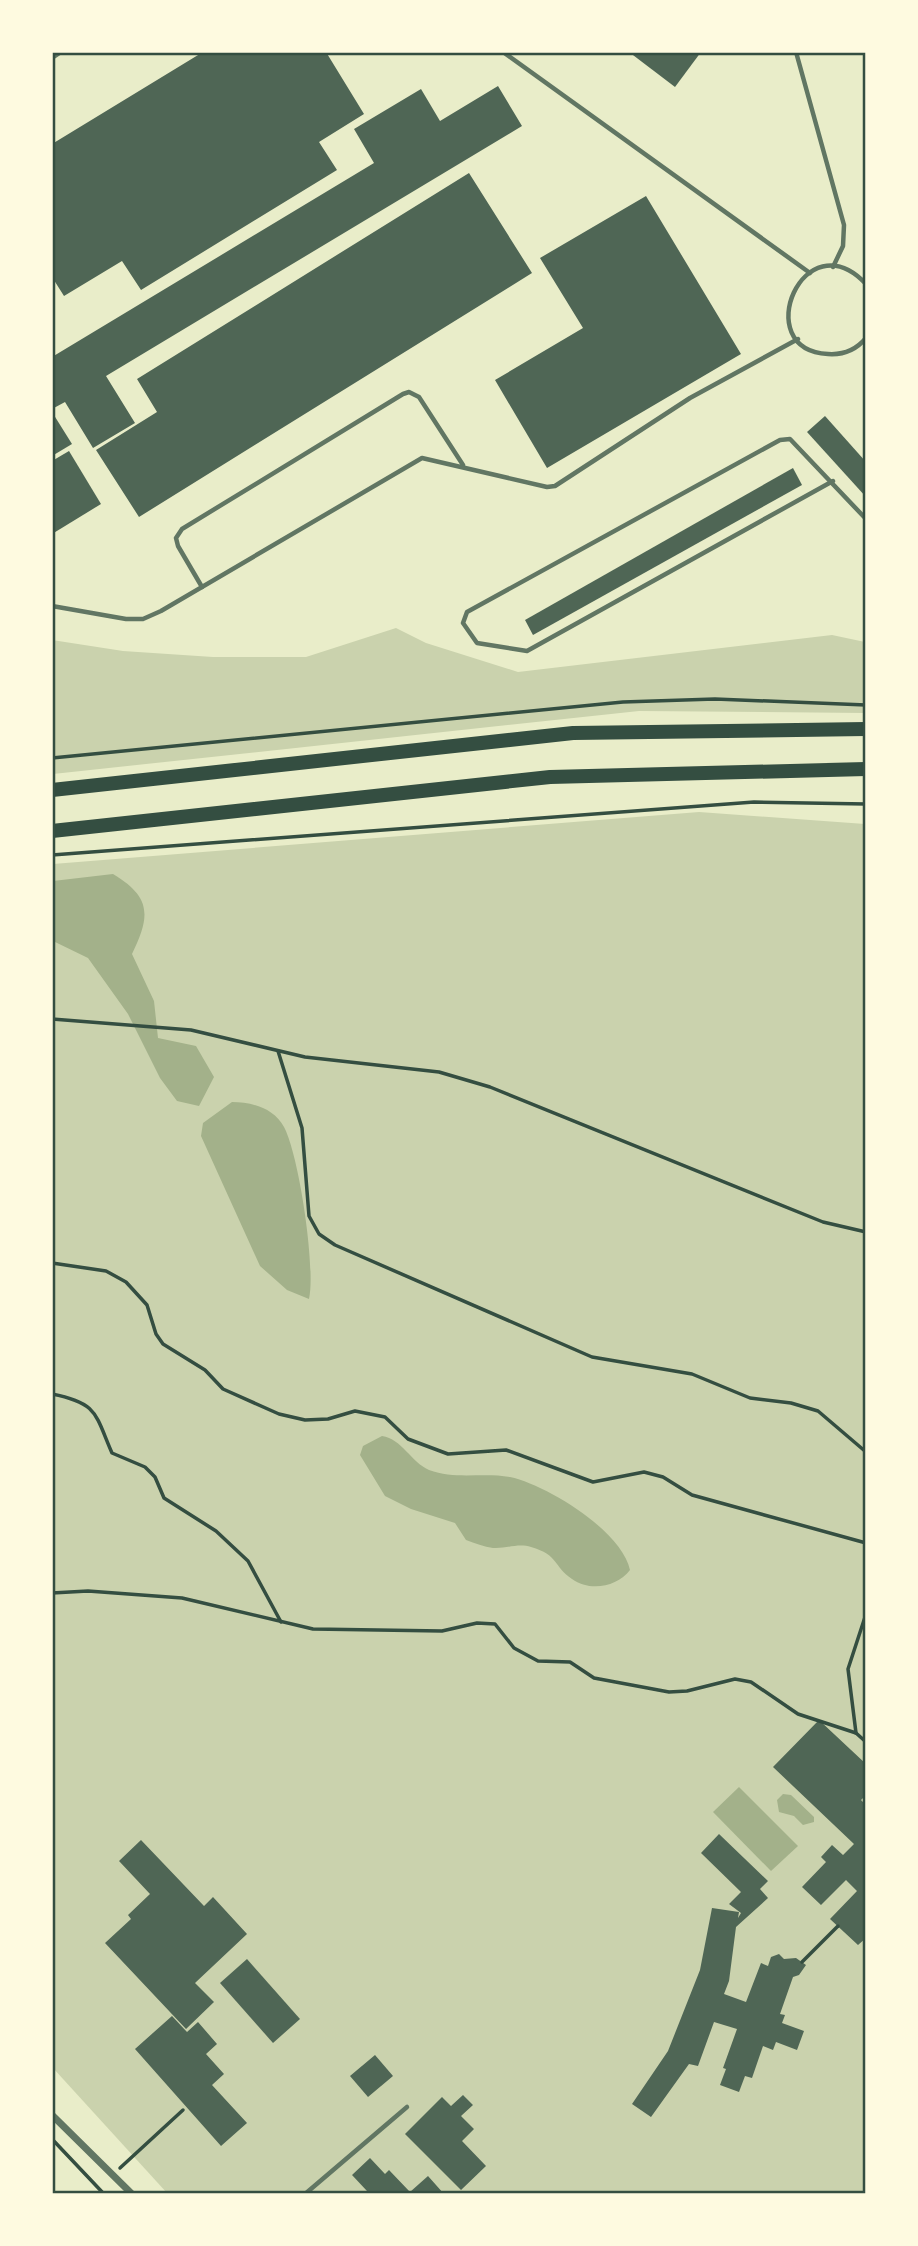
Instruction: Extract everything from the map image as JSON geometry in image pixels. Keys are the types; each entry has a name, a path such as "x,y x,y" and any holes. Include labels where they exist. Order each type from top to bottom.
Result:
{"main road":[{"path":"52,790 573,733 866,729"},
{"path":"52,831 550,777 866,769"}],"street":[{"path":"52,2115 132,2193"}],"lane":[{"path":"52,58 61,52"},
{"path":"503,52 810,273"},
{"path":"796,52 844,225 843,246 833,267"},
{"path":"865,341 851,350 837,354 809,348 798,339 788,314 789,301 800,280 810,273 833,267 847,270 866,284"},
{"path":"52,606 126,619 143,619 422,458 463,465 547,487 555,486 690,398 798,339"},
{"path":"202,587 177,543 182,529 403,394 419,397 463,465"},
{"path":"833,481 527,651 477,643 463,623 467,612 780,440 790,439 833,481 866,519"},
{"path":"305,2193 407,2107"}],"path":[{"path":"52,758 623,702 715,699 866,705"},
{"path":"52,855 754,802 866,804"},
{"path":"52,1019 191,1030 248,1041 278,1051 439,1072 490,1087 823,1222 866,1232"},
{"path":"278,1051 302,1128 309,1216 319,1234 335,1245 592,1357 692,1374 750,1398 791,1403 818,1411 866,1452"},
{"path":"52,1263 106,1271 126,1282 147,1305 156,1334 163,1344 205,1370 223,1389 279,1414 305,1420 328,1419 355,1410 385,1417 408,1439 448,1454 506,1450 593,1482 644,1472 663,1477 692,1495 866,1543"},
{"path":"52,1394 76,1399 97,1414 112,1453 145,1467 155,1477 164,1498 216,1531 248,1561 281,1622"},
{"path":"52,1593 88,1591 182,1598 313,1629 442,1631 477,1623 495,1625 514,1648 538,1661 570,1662 594,1678 669,1692 687,1691 735,1679 751,1682 798,1714 856,1733 866,1742"},
{"path":"856,1733 848,1669 866,1614"},
{"path":"802,1962 838,1926"},
{"path":"113,2174 183,2110"},
{"path":"52,2139 104,2193"}],"shaded area":[{"path":"396,628 426,643 518,672 832,635 865,642 865,713 639,711 53,774 52,640 123,651 213,657 306,657"},
{"path":"699,812 865,824 865,2193 167,2193 53,2068 53,864"},
{"path":"113,874 135,891 144,908 142,928 132,954 154,1001 158,1038 196,1046 214,1077 199,1106 177,1101 160,1078 128,1014 88,958 53,941 53,881"},
{"path":"232,1102 254,1105 274,1115 280,1120 290,1141 308,1238 311,1284 309,1299 287,1290 260,1266 201,1136 203,1123"},
{"path":"382,1436 395,1441 429,1470 449,1475 510,1477 543,1489 581,1512 598,1526 624,1555 630,1570 611,1584 587,1585 572,1579 551,1557 540,1550 521,1546 493,1548 466,1540 455,1523 411,1509 385,1496 360,1455 363,1446"},
{"path":"739,1787 798,1846 771,1871 713,1812"},
{"path":"783,1794 791,1795 814,1817 814,1822 803,1825 794,1816 779,1812 777,1800"}],"building":[{"path":"203,52 326,52 364,114 319,142 337,170 141,290 122,261 64,296 52,277 52,144"},
{"path":"629,52 701,52 675,87"},
{"path":"498,86 522,126 106,376 135,423 93,448 65,402 52,409 52,357 374,163 354,129 421,89 440,121"},
{"path":"469,173 532,273 139,517 96,450 157,412 137,379"},
{"path":"646,196 741,354 547,468 495,380 583,328 540,258"},
{"path":"52,412 72,444 52,456"},
{"path":"825,416 866,462 866,497 807,432"},
{"path":"69,451 101,504 52,534 52,461"},
{"path":"793,468 802,485 533,635 525,620"},
{"path":"819,1720 866,1764 866,1795 861,1800 866,1805 866,1938 858,1945 830,1919 857,1891 846,1880 821,1905 802,1887 826,1862 821,1857 832,1845 843,1855 854,1844 773,1767"},
{"path":"719,1834 768,1881 760,1889 768,1898 736,1927 729,1981 724,1994 746,2002 761,1963 768,1966 771,1957 779,1954 784,1959 796,1958 806,1965 799,1975 793,1977 780,2014 785,2015 782,2023 804,2031 797,2050 776,2042 773,2050 763,2046 752,2078 745,2076 739,2092 720,2085 737,2029 714,2022 698,2066 689,2064 651,2117 632,2104 668,2051 700,1970 712,1908 739,1912 738,1918 741,1913 729,1904 741,1892 701,1853"},
{"path":"141,1840 204,1906 213,1897 247,1934 195,1983 214,2002 186,2029 105,1943 131,1919 128,1915 150,1894 119,1861"},
{"path":"247,1959 300,2019 273,2043 220,1983"},
{"path":"172,2016 187,2032 198,2022 217,2044 206,2054 224,2074 212,2085 247,2123 221,2146 135,2049"},
{"path":"375,2055 393,2076 368,2097 350,2076"},
{"path":"463,2095 473,2105 461,2116 474,2129 462,2141 486,2166 461,2190 405,2134 442,2097 451,2106"},
{"path":"370,2158 385,2174 389,2170 410,2192 428,2176 444,2194 364,2194 367,2191 352,2175"}]}
